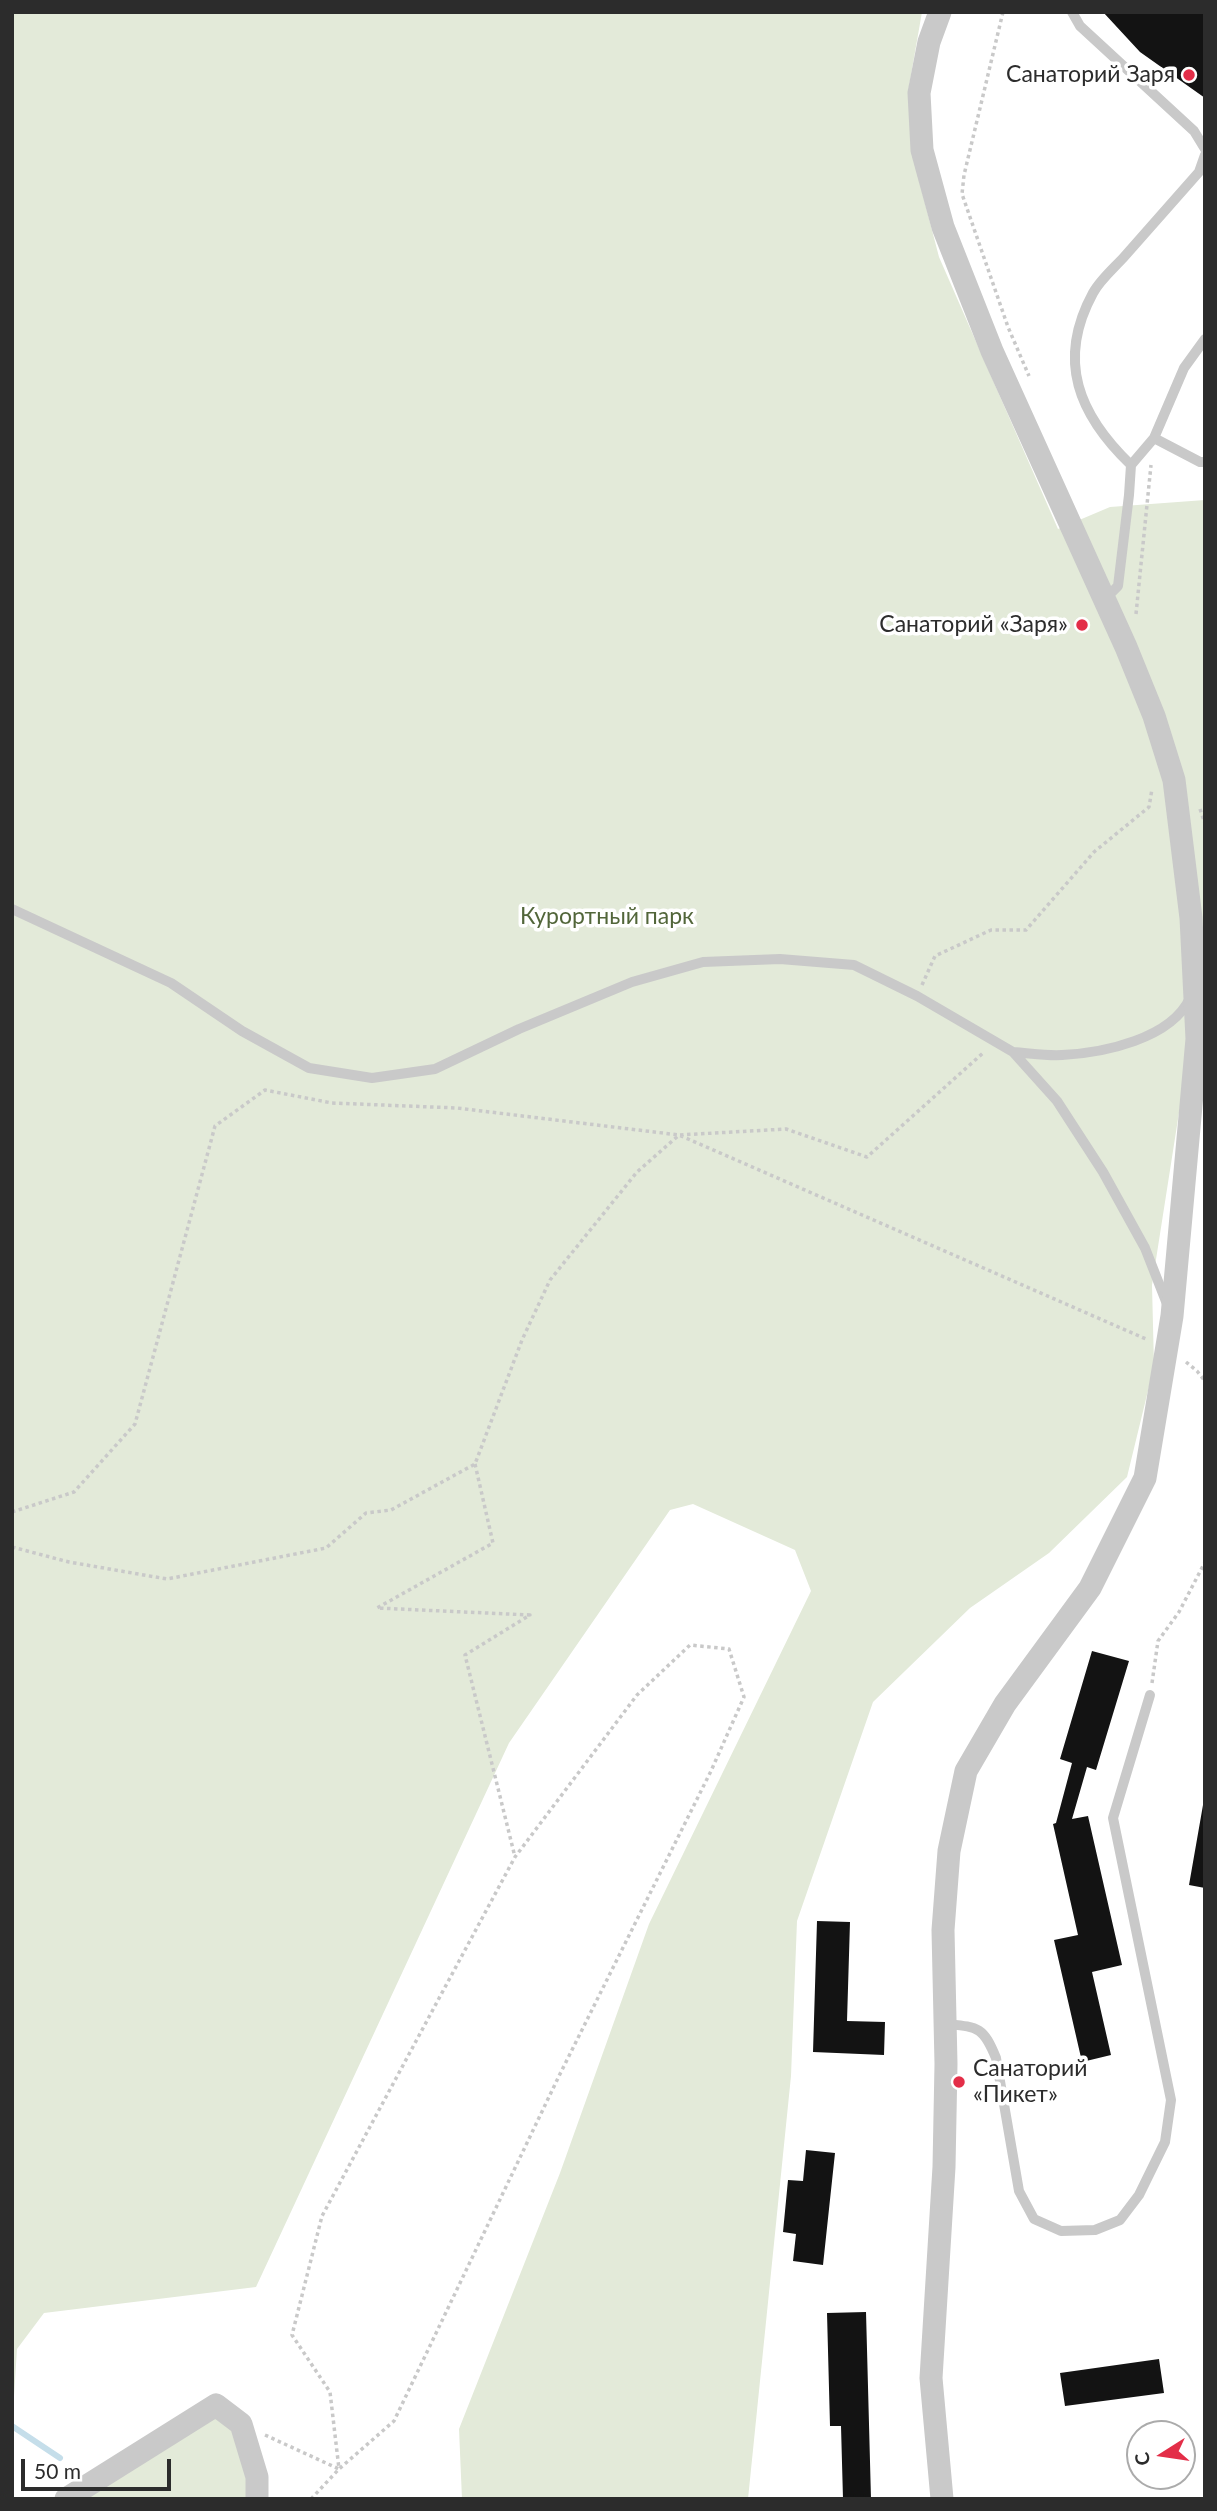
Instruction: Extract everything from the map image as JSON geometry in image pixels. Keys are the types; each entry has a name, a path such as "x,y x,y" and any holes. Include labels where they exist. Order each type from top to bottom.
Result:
{"street":[{"path":"940,12 929,41 919,93 922,150 943,227 1023,423 1105,599 1154,716 1174,780 1184,848 1201,1039 1168,1349 1145,1478 1090,1588 1005,1704 967,1771 949,1851 943,1930 944,2167 931,2378 942,2499"},
{"path":"66,2499 216,2404 241,2424 257,2477 257,2499"}],"lane":[{"path":"1072,12 1080,26 1194,131 1205,152 1199,172 1094,291 1077,328 1075,376 1088,413 1109,444 1130,465"},
{"path":"1105,599 1118,586 1130,465 1154,438 1184,368 1205,339"},
{"path":"1154,438 1200,462 1205,462"},
{"path":"12,909 171,983 242,1031 309,1068 372,1078 435,1069 519,1028 632,982 703,962 780,959 854,965 917,996 1013,1052 1057,1101 1103,1172 1145,1248 1172,1316"},
{"path":"1013,1052 1061,1055 1115,1048 1140,1039 1153,1034 1185,1009 1196,985"},
{"path":"945,2024 972,2026 988,2037 996,2058 1019,2191 1034,2219 1061,2231 1095,2231 1120,2220 1139,2194 1165,2142 1171,2100 1113,1818 1150,1695"}],"path":[{"path":"1003,12 964,175 962,194 1008,327 1032,384"},
{"path":"1135,617 1148,498"},
{"path":"917,996 935,957 991,930 1027,930 1094,852 1149,807 1154,782"},
{"path":"1197,798 1205,824"},
{"path":"12,1512 74,1492 135,1424 215,1126 265,1090 332,1103 457,1108 679,1135 786,1129 867,1157 996,1042"},
{"path":"679,1135 1168,1349 1197,1371 1205,1381"},
{"path":"515,1857 465,1655 530,1615 377,1608 493,1543 475,1464 522,1340 551,1280 637,1171 679,1135"},
{"path":"12,1547 69,1562 167,1579 180,1577 326,1548 366,1513 391,1510 475,1464"},
{"path":"1150,1695 1157,1641 1179,1612 1205,1562"},
{"path":"311,2499 339,2469 394,2421 559,2076 711,1771 744,1697 729,1649 690,1645 637,1695 515,1857 323,2216 292,2335 330,2392 339,2469"},
{"path":"241,2424 339,2469"}],"green space":[{"name":"Курортный парк","path":"12,12 922,12 908,92 915,165 939,257 1058,529 1110,507 1205,500 1205,1086 1183,1087 1152,1285 1154,1366 1127,1477 1049,1553 970,1608 873,1702 797,1921 791,2076 748,2499 462,2499 459,2429 560,2173 649,1924 811,1591 795,1550 693,1504 670,1510 509,1743 256,2287 44,2313 17,2349 12,2428"},
{"path":"215,2413 234,2428 251,2499 80,2499"}],"building":[{"name":"Санаторий Заря","path":"1103,12 1205,12 1205,98 1140,52"},
{"path":"1092,1651 1129,1661 1096,1770 1087,1767 1072,1819 1088,1816 1122,1965 1092,1972 1111,2055 1082,2062 1054,1940 1078,1935 1053,1824 1056,1823 1072,1763 1060,1759"},
{"path":"1205,1805 1205,1888 1189,1885"},
{"path":"817,1921 850,1922 847,2021 885,2022 884,2055 813,2052"},
{"path":"806,2150 835,2153 823,2265 793,2261 796,2234 783,2232 788,2180 803,2181"},
{"path":"866,2312 871,2499 843,2499 841,2426 830,2426 827,2313"},
{"path":"1159,2359 1164,2393 1065,2406 1060,2373"}],"waterway":[{"path":"12,2426 60,2458"}],"place":[{"name":"Санаторий Заря","path":"1189,75"},
{"name":"Санаторий «Заря»","path":"1082,625"},
{"name":"Санаторий «Пикет»","path":"959,2082"}]}
